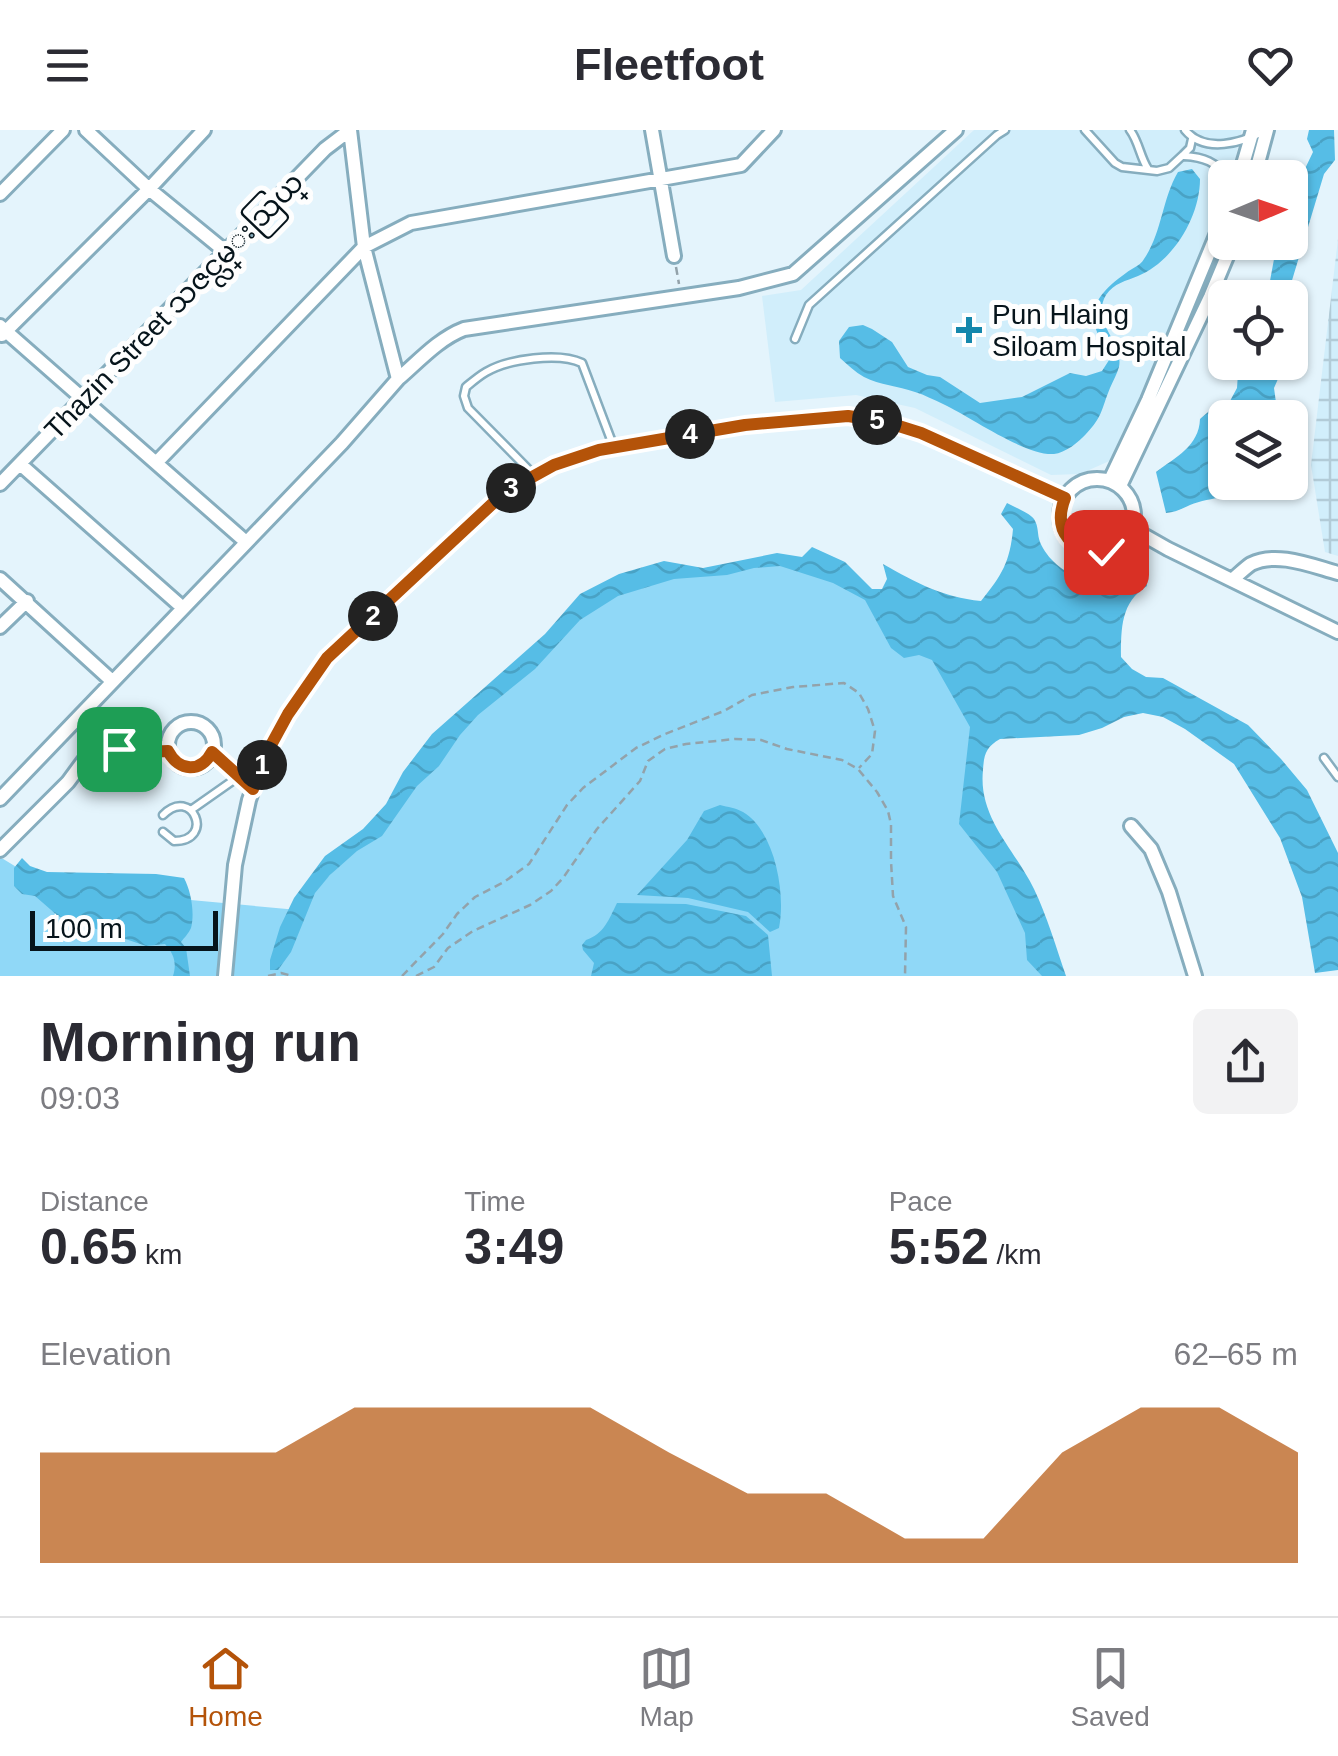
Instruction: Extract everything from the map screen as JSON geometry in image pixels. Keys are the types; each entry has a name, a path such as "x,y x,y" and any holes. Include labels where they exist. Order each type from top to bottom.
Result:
{"street":[{"path":"0,194 63,130"},
{"path":"86,130 226,252"},
{"path":"204,130 2,331 246,542"},
{"path":"350,130 364,247 398,379"},
{"name":"Thazin Street သဇင္လမ္းသြယ္","path":"0,484 326,149 350,130"},
{"path":"652,130 674,256"},
{"path":"156,463 364,247 411,223 741,165 774,130"},
{"path":"0,799 342,443 398,379 452,334 739,288 793,274 956,130"},
{"path":"1259,160 1267,130"},
{"path":"1245,160 1252,134"},
{"path":"1115,483 1208,255"},
{"path":"1115,483 1210,297 1225,260"},
{"path":"224,976 236,865 253,789 264,758 288,714 327,658 505,492 554,465 599,450 745,425 848,416 921,433 1065,498"},
{"path":"20,464 183,608"},
{"path":"1097,478 1115,483 1132,504 1134,520 1129,535 1106,552 1085,551 1062,529 1062,503 1085,480 1097,478"},
{"path":"1131,528 1338,632"},
{"path":"1232,580 1250,565 1272,558 1338,573"},
{"path":"0,579 112,681"},
{"path":"0,628 26,602"},
{"path":"188,722 201,724 210,733 212,752 205,763 186,768 175,762 168,751 168,738 176,727 188,722"},
{"path":"0,850 94,753 119,749 168,751"},
{"path":"212,752 253,789"},
{"path":"1130,826 1151,849 1195,976"}],"lane":[{"path":"795,338 809,304 1006,130"},
{"path":"1085,130 1115,163 1133,168 1164,170 1183,156 1192,139"},
{"path":"1130,130 1148,168"},
{"path":"1184,130 1192,139 1224,144 1267,130"},
{"path":"1183,156 1208,160"},
{"path":"534,476 468,408 466,387 487,371 523,360 554,358 582,363 614,448"},
{"path":"1324,758 1338,777"},
{"path":"191,810 238,777"},
{"path":"163,815 178,806 191,810 197,823 190,838 180,842 163,832"}],"path":[{"path":"674,256 680,298"},
{"path":"402,976 475,897 529,864 566,804 582,788 636,748 665,734 724,712 752,695 844,683 860,693 876,731 872,754 858,769"},
{"path":"416,976 434,966 448,948 473,932 551,891 640,781 648,761 665,749 735,739 761,740 842,760 858,769 888,811 892,824 890,860 894,896 906,928 906,976"},
{"path":"268,976 281,972 292,976"}],"shaded area":[{"name":"Pun Hlaing Siloam Hospital","path":"974,130 1242,130 1235,160 1208,160 1208,242 1114,459 1080,474 1051,475 915,408 856,395 775,402 762,296 801,290"},
{"path":"1338,239 1338,556 1325,552 1311,465"},
{"path":"774,560 970,629 974,815 1053,976 0,976 0,857 49,887 298,910 381,819 443,742 583,606 655,574"}],"water":[{"path":"1309,130 1334,130 1335,160 1324,174 1308,227 1308,162 1313,152 1307,139"},
{"path":"1192,169 1200,179 1199,193 1182,236 1163,260 1116,285 1106,295 1102,314 1117,349 1119,367 1096,422 1067,449 1054,454 1028,449 926,396 864,377 840,358 839,341 849,327 863,325 892,342 908,367 940,377 980,403 1022,397 1070,373 1086,376 1102,371 1111,357 1094,321 1097,302 1113,283 1142,261 1155,238 1178,172"},
{"path":"1274,260 1298,260 1292,280 1270,280"},
{"path":"1238,380 1278,380 1276,400 1231,400"},
{"path":"1208,412 1208,500 1166,513 1156,472 1191,444 1200,419"},
{"path":"1007,503 1034,519 1043,548 1068,573 1097,580 1135,571 1144,573 1147,586 1132,600 1124,617 1121,657 1146,677 1163,678 1248,725 1307,790 1338,853 1338,970 1315,973 1302,897 1280,838 1234,764 1185,729 1163,717 1143,713 1079,735 1000,739 985,755 986,803 1034,889 1066,976 1042,976 1027,960 1025,933 997,872 959,824 970,727 932,660 919,655 904,658 891,648 865,600 833,583 780,566 674,579 618,596 580,620 535,669 478,715 439,766 417,786 382,836 330,875 315,893 291,952 278,970 270,970 280,927 294,898 325,856 363,829 386,804 403,772 432,734 545,634 580,594 619,574 664,561 703,568 777,553 802,557 812,547 845,562 872,589 882,589 887,579 883,564 942,593 981,601 1000,575 1010,551 1013,529 1001,514"},
{"path":"720,805 740,811 754,821 770,848 779,881 781,914 779,928 770,932 748,912 688,898 637,895 687,840 704,811"},
{"path":"22,858 30,866 47,872 184,878 193,916 191,928 181,942 186,948 190,976 173,976 174,959 165,944 146,946 58,916 35,896 22,894 14,886 14,868"},
{"path":"617,903 686,904 746,916 768,935 772,976 591,976 594,963 582,945 602,930"}],"place":[{"name":"Pun Hlaing Siloam Hospital","path":"969,330"}],"route":[{"path":"119,749 168,751 175,762 186,768 205,763 212,752 253,789 264,758 288,714 327,658 505,492 554,465 599,450 745,425 848,416 886,422 921,433 1065,498 1060,522 1069,540 1085,551 1106,552"}]}
